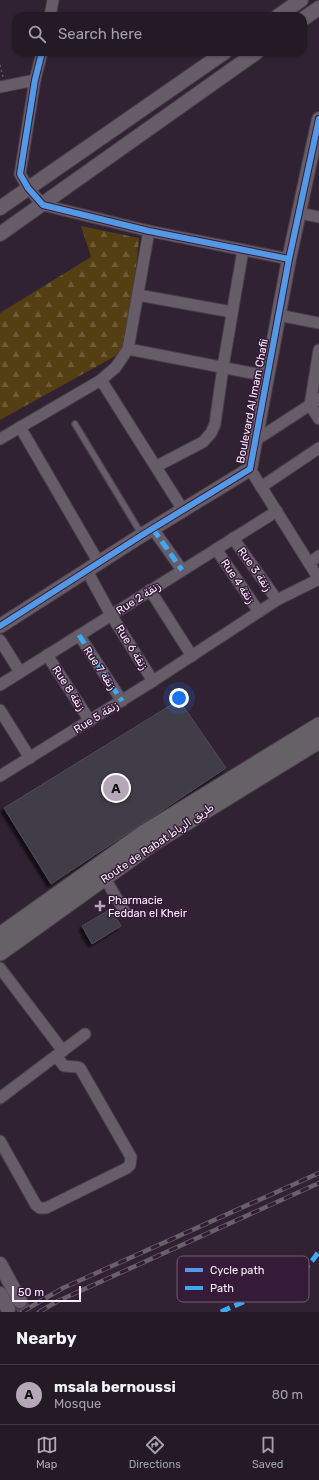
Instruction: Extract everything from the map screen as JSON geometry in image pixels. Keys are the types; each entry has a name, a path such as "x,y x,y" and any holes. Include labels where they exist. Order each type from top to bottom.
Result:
{"main road":[{"name":"Route de Rabat طريق الرباط","path":"0,936 145,833 319,726"},
{"name":"Route de Rabat طريق الرباط","path":"0,952 152,843 319,740"}],"street":[{"path":"51,12 53,0"},
{"path":"284,12 301,0"},
{"path":"307,16 319,8"},
{"path":"41,56 35,80 20,166 20,174 28,188 43,205 149,231 289,259"},
{"path":"19,220 3,206 219,56"},
{"path":"0,234 251,56"},
{"path":"0,87 35,80"},
{"name":"Boulevard Al Imam Chafii","path":"0,626 250,469 289,259 299,214 314,163 319,119"},
{"path":"299,214 319,217"},
{"path":"0,439 101,380 116,367 128,349 149,231"},
{"path":"157,466 203,442 215,424 243,250"},
{"path":"138,295 232,312"},
{"path":"278,315 319,323"},
{"path":"128,349 267,376"},
{"path":"319,350 310,405 319,418"},
{"path":"101,380 157,466 183,510"},
{"path":"256,440 319,399"},
{"path":"20,427 99,563"},
{"path":"261,487 319,448"},
{"path":"250,469 319,579"},
{"name":"Rue 2 زنقة","path":"0,685 277,511"},
{"path":"148,532 182,570"},
{"name":"Rue 3 زنقة","path":"233,538 277,600"},
{"name":"Rue 4 زنقة","path":"216,549 259,612"},
{"path":"309,563 319,556"},
{"name":"Rue 6 زنقة","path":"87,571 111,615 153,681"},
{"name":"Rue 5 زنقة","path":"0,776 122,701 277,600 319,579"},
{"path":"150,590 192,656"},
{"name":"Rue 7 زنقة","path":"79,635 122,701"},
{"path":"0,640 20,672"},
{"name":"Rue 8 زنقة","path":"47,655 90,721"},
{"path":"0,710 30,758"},
{"path":"104,878 125,912"},
{"path":"0,968 60,1053 64,1066 80,1068 131,1157 130,1165 127,1168 46,1208 40,1208 36,1205 0,1141"},
{"path":"0,1098 85,1034"},
{"path":"0,1264 20,1301"},
{"path":"0,1294 8,1309"}],"lane":[{"path":"75,424 148,532"}],"green space":[{"path":"81,226 139,238 128,349 0,420 0,313 91,257"}],"building":[{"path":"179,700 226,768 51,884 4,808"},
{"path":"111,909 121,926 92,944 82,926"}],"tunnel":[{"path":"20,1301 25,1312"}],"railway":[{"path":"22,1312 63,1288 319,1173"},
{"path":"39,1312 58,1301 319,1183"}],"marked path":[{"path":"153,529 182,570"},
{"path":"79,635 122,701"},
{"path":"309,1264 319,1251"},
{"path":"221,1312 244,1302"}],"cycle path":[{"path":"41,56 35,80 20,174 28,188 43,205 149,231 289,259"},
{"path":"0,626 142,535 250,469 289,259 319,119"}],"place":[{"name":"msala bernoussi","path":"116,788"},
{"name":"Pharmacie Feddan el Kheir","path":"100,906"}]}
